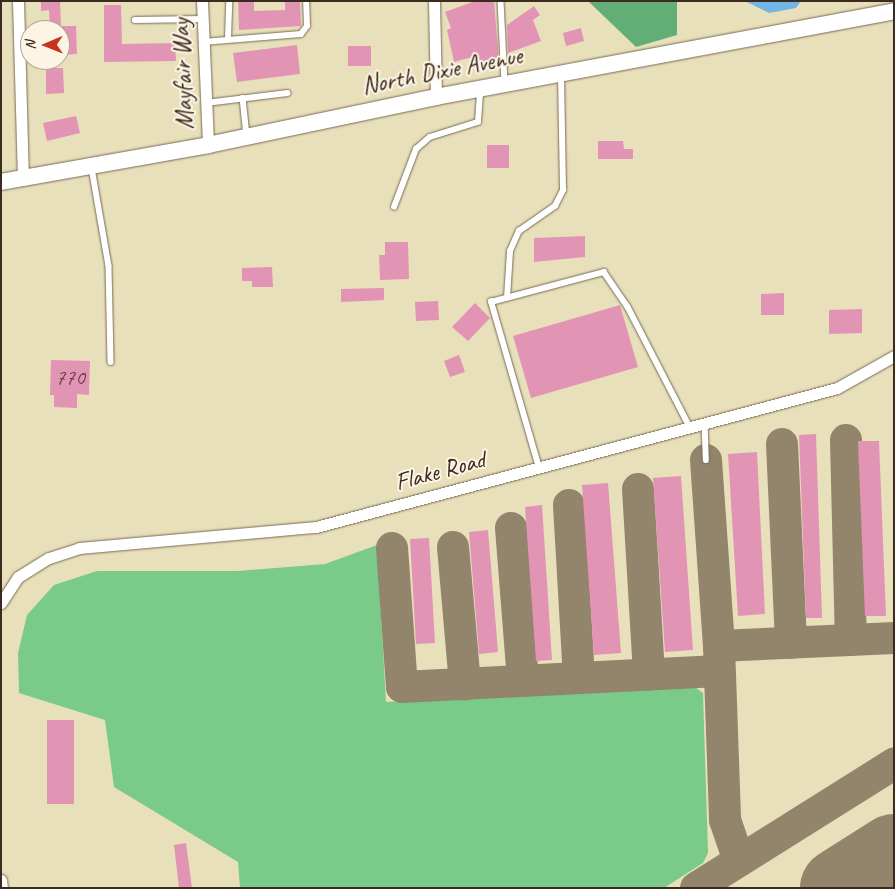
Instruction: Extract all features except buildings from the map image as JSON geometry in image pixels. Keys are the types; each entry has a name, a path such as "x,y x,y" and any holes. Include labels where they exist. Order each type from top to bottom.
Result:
{"street":[{"path":"18,1 23,176"},
{"name":"Mayfair Way","path":"202,1 204,104 208,145"},
{"path":"434,1 436,97"},
{"name":"North Dixie Avenue","path":"1,182 23,176 208,145 480,88 894,11"},
{"name":"Flake Road","path":"1,603 18,577 49,558 79,548 316,527 837,388 894,356"},
{"path":"1,880 2,888"}],"lane":[{"path":"228,38 229,1"},
{"path":"203,42 228,38 300,34 306,26 306,1"},
{"path":"501,1 506,84"},
{"path":"135,20 203,19"},
{"path":"507,298 510,251 519,231 555,206 563,190 560,74"},
{"path":"394,207 416,149 430,137 478,122 480,88"},
{"path":"204,104 287,93"},
{"path":"243,98 248,136"},
{"path":"91,165 110,266 111,362"},
{"path":"539,468 491,302 604,272 628,307 690,427"},
{"path":"705,423 706,460"}],"green space":[{"path":"588,1 677,1 677,35 636,47"},
{"path":"377,545 386,702 692,685 703,693 708,853 703,863 664,888 240,888 238,862 114,787 105,720 19,693 18,653 27,615 54,585 97,571 238,571 325,564"}],"water":[{"path":"745,1 801,1 796,8 769,13"}],"taxiway":[{"path":"846,440 851,640"},
{"path":"782,444 791,643"},
{"path":"706,460 719,646 725,820 739,861"},
{"path":"638,489 649,675"},
{"path":"569,505 579,678"},
{"path":"511,528 523,681"},
{"path":"453,547 465,684"},
{"path":"392,548 402,687 719,671"},
{"path":"719,646 894,638"},
{"path":"696,888 894,764"}],"runway":[{"path":"840,888 894,854"}]}
